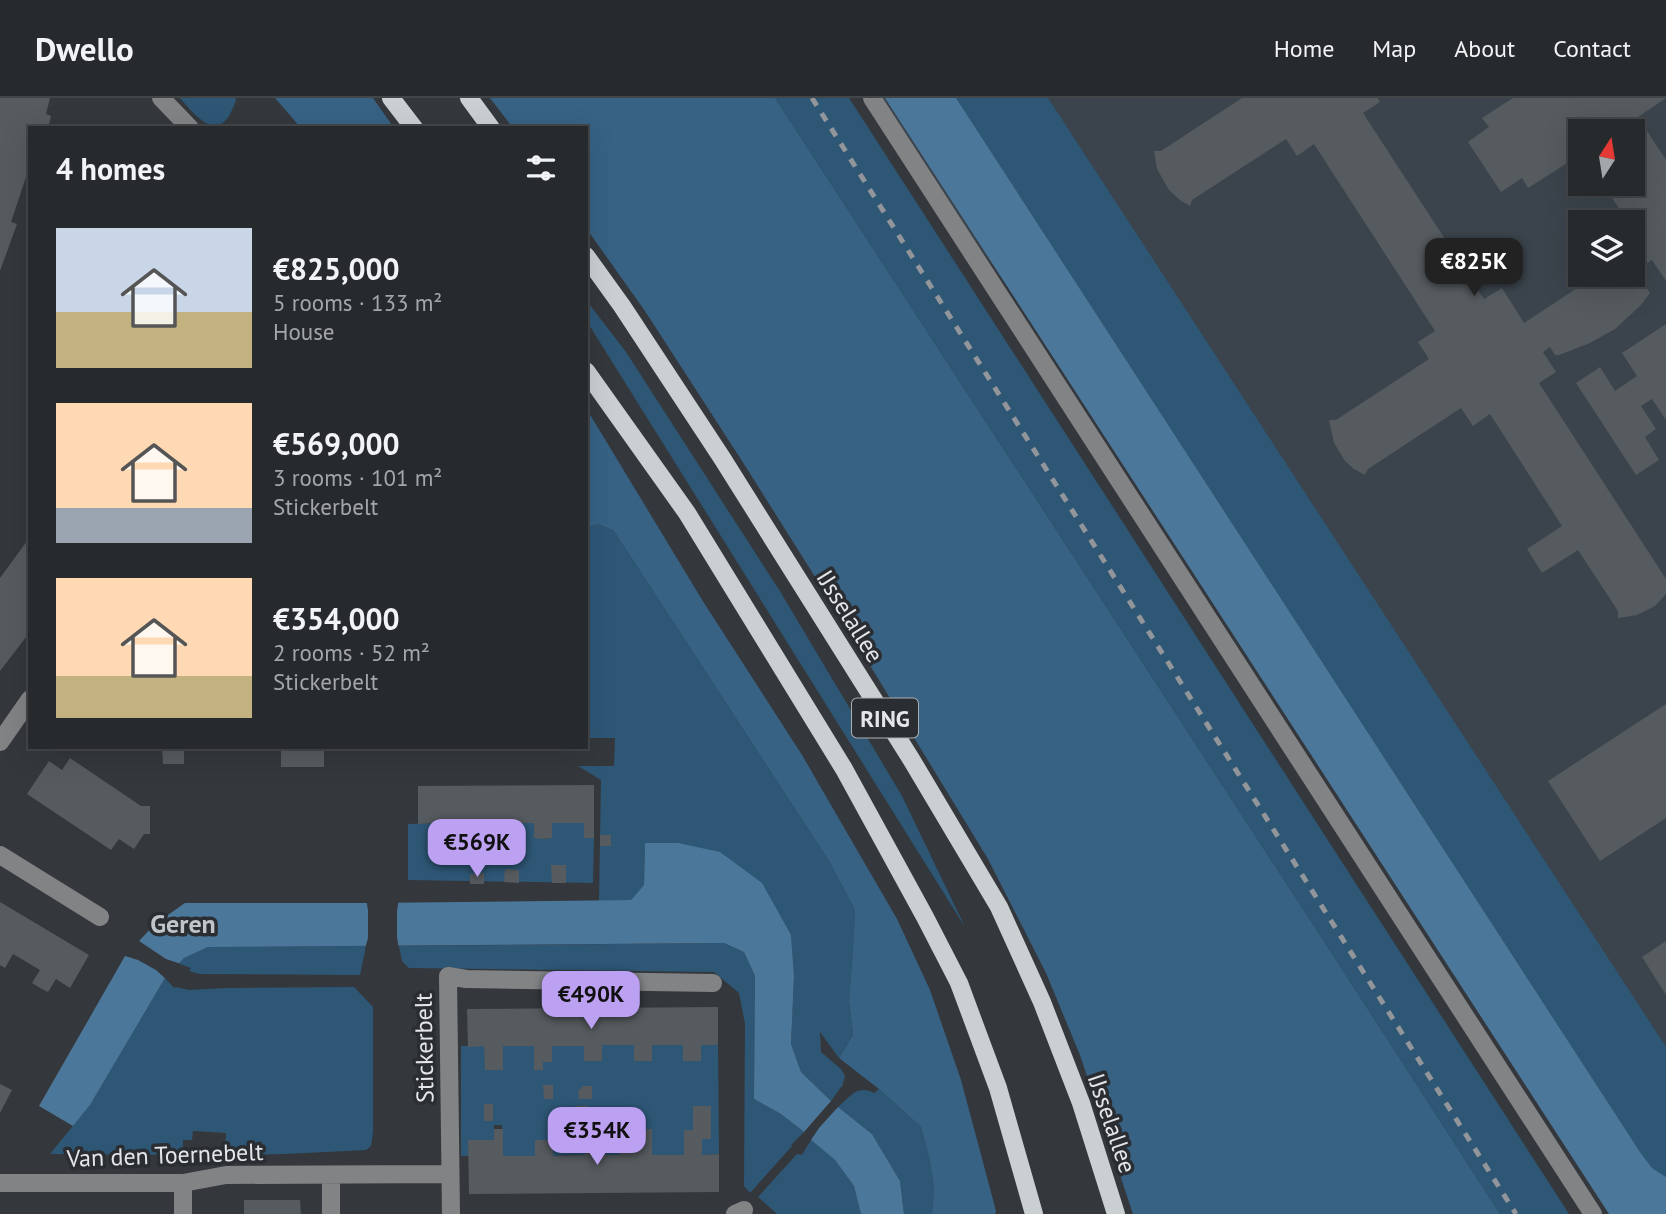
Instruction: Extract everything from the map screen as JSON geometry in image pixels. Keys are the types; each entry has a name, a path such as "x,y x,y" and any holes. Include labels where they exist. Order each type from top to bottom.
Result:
{"main road":[{"path":"391,98 412,126"},
{"path":"469,98 490,126"},
{"name":"IJsselallee","path":"588,259 730,469 911,759 999,907 1042,1002 1081,1103 1116,1214"},
{"name":"RING","path":"588,374 687,513 844,769 919,905 959,983 993,1074 1034,1214"}],"street":[{"path":"161,98 188,126"},
{"path":"872,98 1593,1214"},
{"path":"0,742 28,702"},
{"path":"0,855 100,917"},
{"name":"Stickerbelt","path":"450,1214 448,976 479,979 713,983"},
{"path":"331,1214 331,1175 450,1174"},
{"name":"Van den Toernebelt","path":"0,1183 183,1183 226,1175 331,1175"},
{"path":"183,1183 183,1214"}],"shaded area":[{"path":"180,98 236,100 229,116 223,123 216,125 196,116"},
{"path":"275,98 373,98 393,126 299,126"},
{"path":"490,98 775,98 1500,1214 1133,1214 1080,1055 1046,973 988,859 744,464 645,311 588,231 588,126 511,126"},
{"path":"775,98 849,98 1569,1214 1500,1214"},
{"path":"876,98 1666,98 1666,1214 1653,1214"},
{"path":"885,98 956,98 1640,1152 1652,1168 1666,1177 1666,1214 1609,1214"},
{"path":"956,98 1048,98 1666,1047 1666,1177 1652,1168 1640,1152"},
{"path":"588,303 626,352 781,593 902,796 965,927 588,323"},
{"path":"588,411 704,603 802,755 897,919 930,990 961,1080 995,1214 932,1214 934,1188 921,1127 839,1058 853,1035 849,1001 855,910 829,861 614,531 598,524 588,527"},
{"path":"598,524 614,531 829,861 855,910 849,1001 853,1035 839,1058 820,1032 821,1052 841,1069 845,1076 842,1087 831,1101 801,1072 791,1044 794,976 791,936 645,844 644,885 631,900 599,901 601,780 578,766 614,766 615,738 588,738 588,527"},
{"path":"435,823 435,839 453,839 453,824 485,823 485,839 502,839 503,823 534,823 543,839 552,838 552,823 584,823 584,838 594,838 593,883 408,880 408,824"},
{"path":"645,843 678,843 720,852 762,883 791,935 794,976 791,1044 801,1072 831,1101 804,1132 781,1114 754,1099 755,976 744,952 724,943 208,947 184,958 165,978 90,1105 73,1126 39,1106 125,956 155,924 185,903 631,900 644,885"},
{"path":"724,943 744,952 755,976 754,1099 781,1114 804,1132 750,1193 744,1186 745,1024 739,993 714,972 409,968 402,961 399,946"},
{"path":"366,946 360,975 200,974 177,963 208,947"},
{"path":"165,978 174,988 189,990 354,987 373,1007 371,1146 366,1150 225,1155 226,1133 193,1131 192,1140 183,1140 183,1155 50,1154 90,1105"},
{"path":"602,1045 634,1045 634,1061 652,1061 652,1045 683,1045 701,1061 701,1045 718,1045 719,1154 702,1155 701,1139 684,1139 684,1155 652,1155 652,1139 619,1143 619,1155 603,1155 602,1140 585,1140 585,1155 553,1156 553,1140 535,1140 535,1156 503,1156 502,1125 494,1125 494,1140 468,1156 461,1156 461,1046 534,1046 552,1061 552,1046 584,1046 584,1061 601,1061"},
{"path":"879,1089 921,1127 934,1188 932,1214 904,1214 900,1181 872,1134 838,1107 858,1091 874,1093"},
{"path":"838,1107 872,1134 900,1181 904,1214 861,1214 854,1186 835,1160 811,1140"},
{"path":"811,1140 835,1160 854,1186 861,1214 777,1214 758,1197 797,1154 802,1155"}],"pier":[{"path":"399,898 399,949 365,949 368,938 366,899"},
{"path":"136,939 166,959 181,964 168,981 156,970 122,955"}],"building":[{"path":"0,98 50,98 46,114 51,116 48,126 28,126 28,178 11,222 17,224 0,271"},
{"path":"1242,98 1378,98 1380,102 1363,113 1484,299 1502,288 1524,323 1579,287 1645,286 1650,293 1615,329 1590,343 1559,355 1555,355 1550,347 1543,352 1556,372 1539,383 1666,579 1666,594 1655,606 1637,615 1618,618 1618,611 1578,550 1542,573 1527,549 1562,526 1490,414 1473,426 1461,408 1368,469 1365,475 1354,469 1345,461 1334,443 1329,420 1336,420 1429,359 1418,342 1435,331 1314,144 1297,156 1286,139 1192,200 1190,206 1169,190 1157,169 1154,151 1161,151"},
{"path":"1513,98 1666,98 1638,117 1639,119 1568,119 1568,163 1528,188 1522,178 1501,192 1468,142 1489,127 1482,118"},
{"path":"1645,128 1666,160 1666,281 1652,260 1645,265 1645,210 1620,210 1611,196 1645,196"},
{"path":"1666,324 1666,420 1652,399 1641,406 1656,429 1645,437 1659,460 1636,475 1576,383 1600,367 1615,391 1637,376 1622,353"},
{"path":"28,540 28,635 0,671 0,578"},
{"path":"1666,704 1666,818 1600,861 1548,781"},
{"path":"162,749 184,749 184,764 163,764"},
{"path":"281,749 324,749 324,767 281,767"},
{"path":"70,758 141,806 150,806 150,834 144,834 134,849 119,839 111,850 27,794 49,761 62,770"},
{"path":"594,785 594,838 584,838 584,823 552,823 552,838 543,839 534,838 534,823 503,823 503,839 485,839 485,823 453,824 453,839 435,839 435,823 418,824 418,786"},
{"path":"600,835 611,835 611,846 600,846"},
{"path":"551,865 566,865 566,883 552,883"},
{"path":"505,869 519,870 519,883 504,882"},
{"path":"484,873 484,884 470,884 470,874"},
{"path":"0,902 89,955 70,988 56,979 48,992 40,988 32,983 40,970 13,954 5,968 0,965"},
{"path":"1666,941 1666,995 1642,957"},
{"path":"718,1007 718,1045 701,1045 701,1061 683,1061 683,1045 652,1045 652,1061 634,1061 634,1045 602,1045 602,1061 584,1061 584,1046 552,1046 552,1062 543,1062 543,1070 534,1070 534,1046 503,1046 503,1070 485,1070 484,1046 468,1047 467,1009"},
{"path":"0,1084 12,1090 0,1113"},
{"path":"543,1085 553,1085 553,1099 544,1099"},
{"path":"583,1086 592,1086 592,1099 579,1099 578,1091"},
{"path":"484,1104 493,1104 493,1121 484,1121"},
{"path":"576,1106 588,1106 588,1118 576,1119"},
{"path":"693,1106 711,1106 711,1139 702,1139 702,1155 719,1154 719,1192 469,1194 468,1140 494,1140 494,1129 503,1129 503,1156 535,1156 535,1140 553,1140 553,1156 585,1155 585,1140 603,1140 603,1155 619,1155 619,1143 634,1143 634,1139 643,1139 643,1129 652,1129 652,1155 684,1155 684,1130 693,1130"},
{"path":"244,1200 300,1200 301,1214 244,1214"}],"railway":[{"path":"812,98 1516,1214"}],"district":[{"name":"Geren","path":"183,923"}]}
